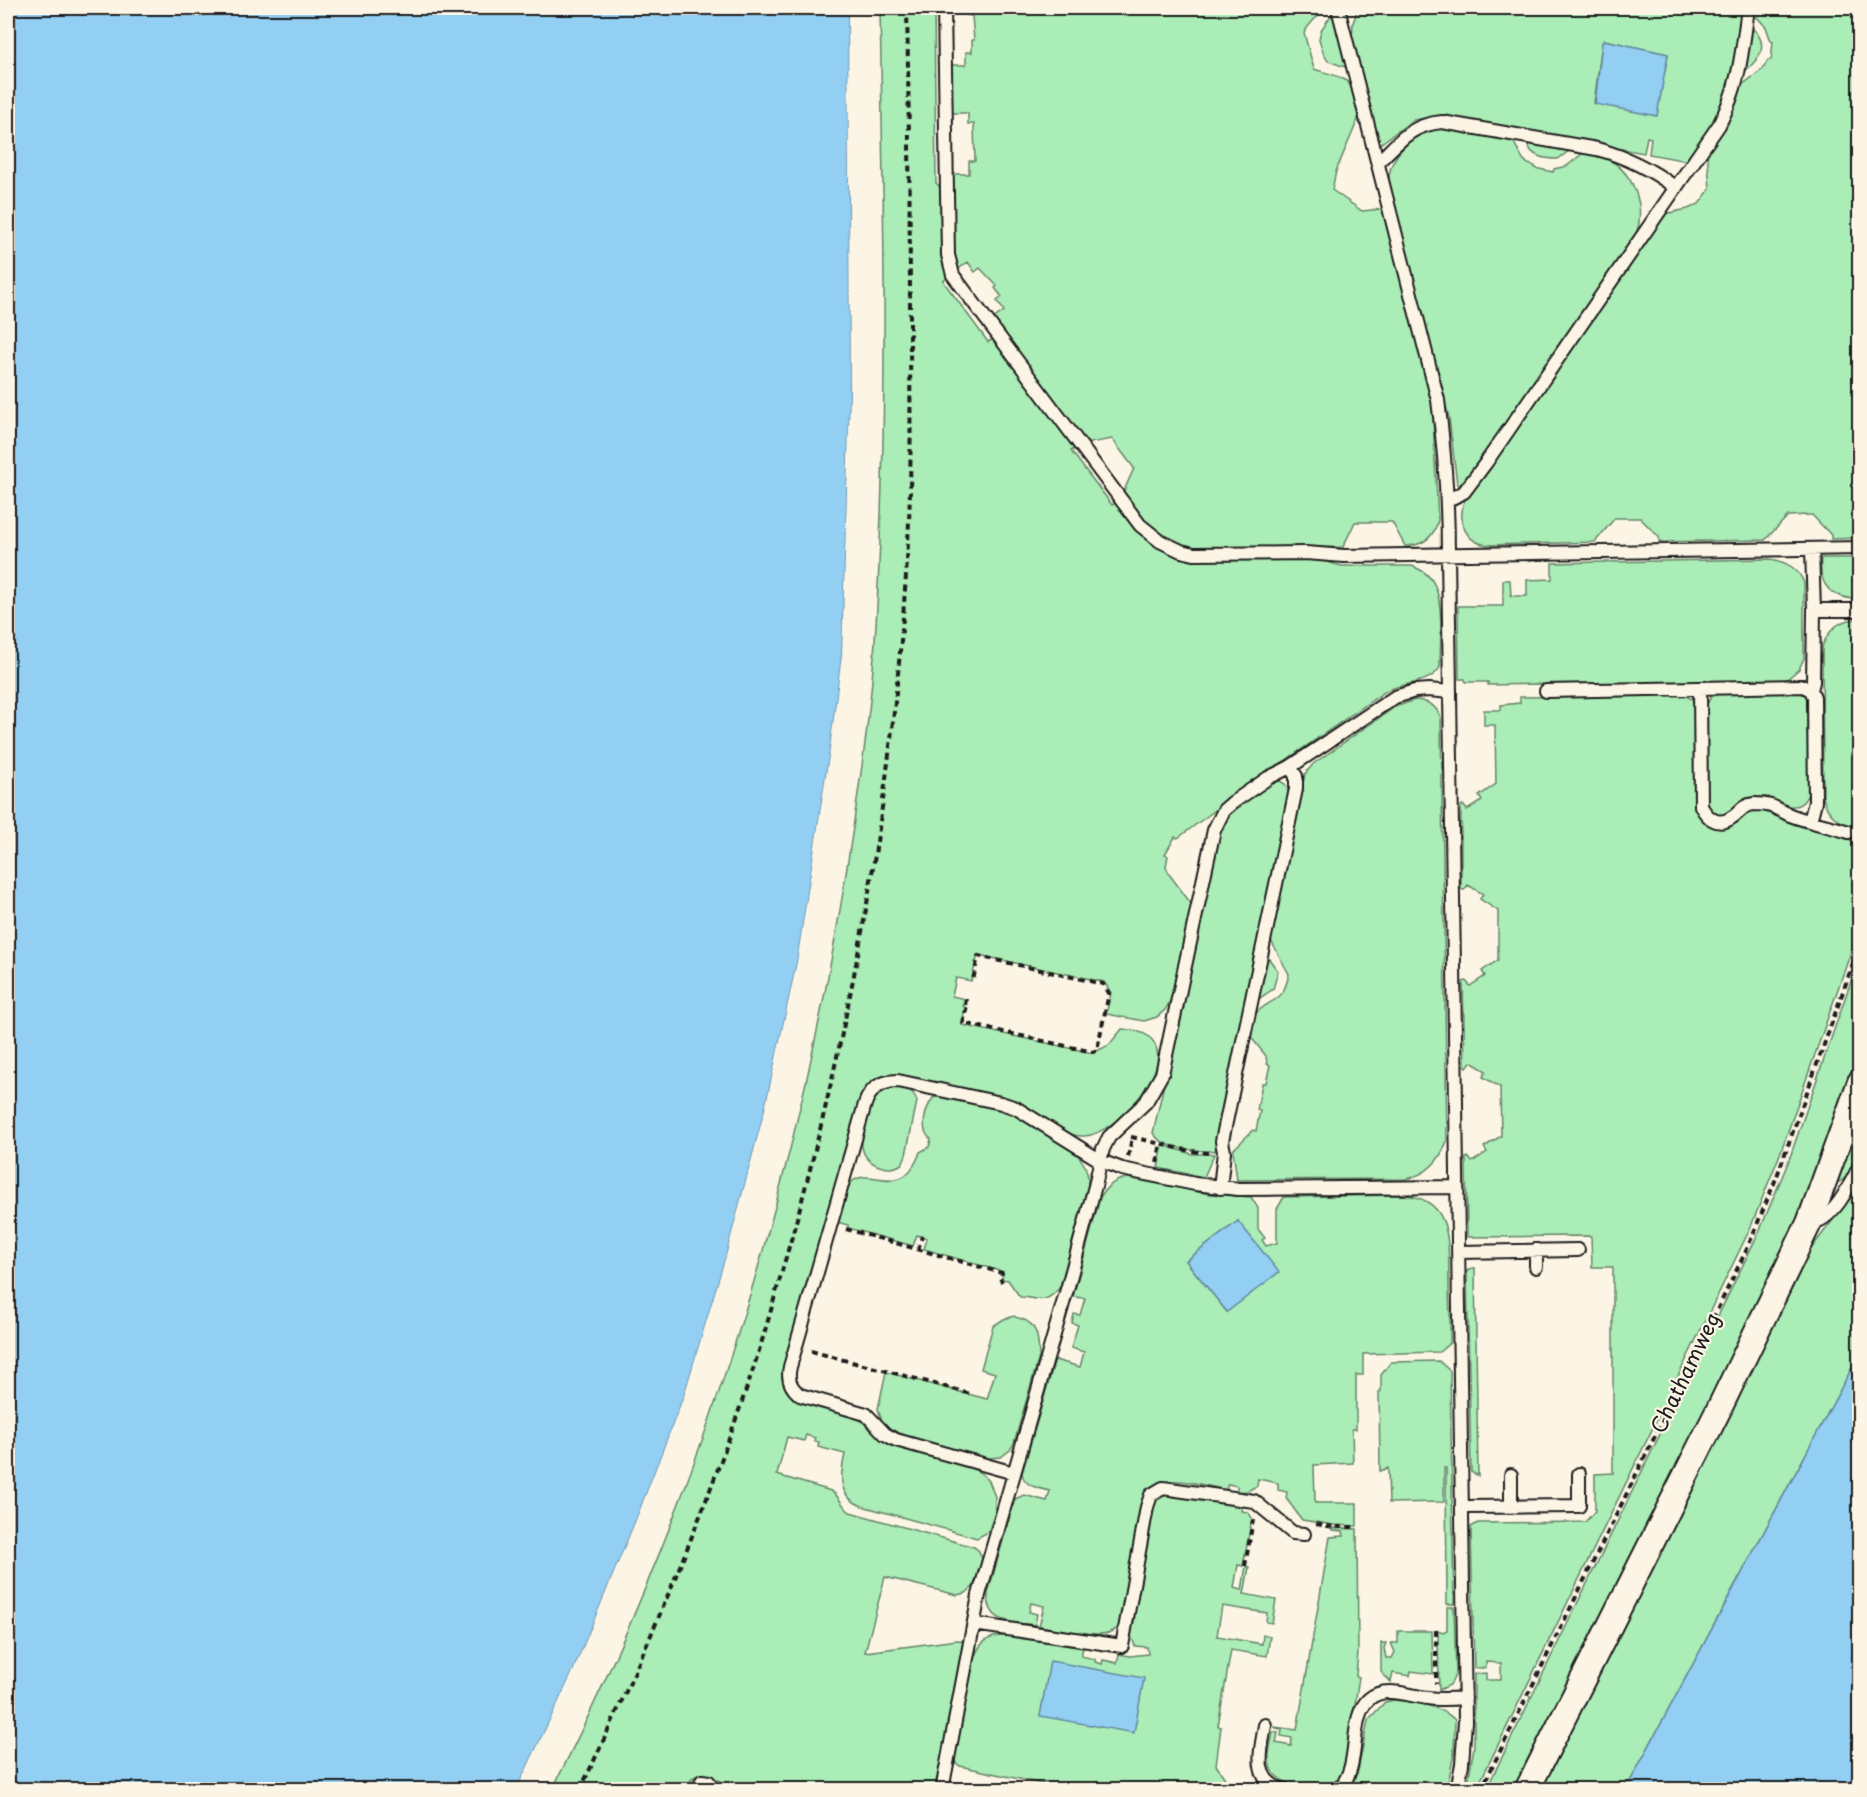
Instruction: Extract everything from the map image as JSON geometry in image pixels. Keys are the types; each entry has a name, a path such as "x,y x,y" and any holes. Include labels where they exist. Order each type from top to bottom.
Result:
{"street":[{"path":"1527,1790 1714,1419 1809,1223 1860,1082"}],"lane":[{"path":"945,8 948,255 953,275 1140,525 1170,546 1201,554 1306,553 1344,556 1860,548"},
{"path":"1338,8 1438,400 1448,500 1465,1698 1465,1740 1457,1790"},
{"path":"1448,500 1464,492 1485,464 1719,125 1731,102 1742,62 1748,8"},
{"path":"1378,162 1409,132 1430,123 1442,122 1597,149 1637,162 1676,188"},
{"path":"1810,821 1815,802 1814,697 1811,690 1814,610 1812,549"},
{"path":"1814,610 1860,610"},
{"path":"1546,691 1803,686 1811,690"},
{"path":"1700,688 1701,802 1706,815 1713,821 1724,821 1731,819 1743,807 1750,804 1769,804 1789,814 1849,832"},
{"path":"942,1790 979,1595 1068,1286 1103,1149 1113,1133 1146,1102 1162,1074 1218,820 1232,803 1395,697 1415,691 1450,692"},
{"path":"1220,1188 1224,1152 1222,1141 1296,789 1296,776 1290,767"},
{"path":"1014,1473 896,1440 885,1434 866,1414 800,1395 792,1387 788,1374 795,1347 867,1097 876,1087 897,1081 1007,1105 1101,1161 1131,1171 1220,1188 1457,1187"},
{"path":"1809,1223 1823,1219 1832,1209 1845,1192 1860,1165"},
{"path":"1458,1252 1578,1250"},
{"path":"1536,1251 1536,1267"},
{"path":"1462,1508 1579,1506 1579,1474"},
{"path":"1511,1475 1511,1507"},
{"path":"974,1624 1122,1646 1147,1508 1151,1495 1157,1490 1169,1487 1256,1502 1293,1533 1304,1534"},
{"path":"1338,1790 1344,1785 1351,1770 1360,1715 1366,1701 1372,1696 1387,1692 1435,1699 1465,1698"},
{"path":"1265,1725 1260,1758 1262,1773 1270,1783 1284,1790"},
{"path":"697,1790 702,1781 709,1782"}],"path":[{"path":"580,1790 664,1606 709,1494 750,1377 817,1147 871,890 888,776 908,541 910,391 907,8"},
{"name":"Chathamweg","path":"1481,1790 1747,1249 1777,1176 1860,944"},
{"path":"966,999 965,1005 967,1006 963,1023 1093,1052 1097,1050 1109,993 1103,984 978,956 973,981"},
{"path":"1113,1133 1163,1143 1192,1152 1224,1152"},
{"path":"830,1225 1002,1273 1000,1278 1002,1282"},
{"path":"918,1250 922,1236"},
{"path":"795,1347 970,1394"},
{"path":"1245,1566 1256,1502"},
{"path":"1334,1527 1357,1527"},
{"path":"1435,1699 1436,1630"}],"green space":[{"path":"880,8 934,8 936,183 942,189 949,277 943,281 988,342 993,339 1076,448 1071,451 1112,505 1117,502 1163,548 1307,557 1342,566 1412,566 1417,568 1431,579 1438,597 1441,621 1440,667 1430,677 1386,691 1234,796 1178,838 1175,837 1165,854 1168,856 1166,866 1169,874 1192,905 1173,996 1165,1010 1157,1017 1144,1021 1106,1014 1111,993 1104,982 978,955 971,981 956,978 952,996 965,999 962,1025 1093,1053 1109,1045 1122,1029 1148,1036 1157,1048 1157,1063 1151,1079 1127,1111 1112,1124 1097,1133 1085,1136 1067,1133 1007,1099 900,1075 878,1080 862,1095 784,1366 785,1383 794,1397 859,1419 888,1444 981,1473 989,1481 995,1497 995,1513 988,1532 977,1538 862,1506 848,1497 844,1491 842,1470 845,1454 818,1447 819,1442 814,1441 815,1438 806,1435 804,1441 787,1437 777,1475 831,1491 850,1512 974,1547 979,1551 982,1559 974,1586 966,1593 957,1595 885,1577 865,1652 957,1640 965,1641 936,1789 731,1789 714,1778 698,1776 691,1779 686,1789 552,1790 606,1679 699,1451 738,1334 773,1215 803,1096 828,975 862,767 877,618 884,387"},
{"path":"966,8 1324,8 1304,33 1314,69 1348,82 1354,93 1360,115 1336,171 1332,190 1362,211 1382,209 1385,212 1432,399 1438,520 1434,532 1427,540 1405,546 1392,522 1355,522 1343,547 1196,549 1172,541 1138,512 1123,493 1134,468 1112,439 1085,444 992,320 1004,311 997,301 1002,297 995,288 997,286 980,268 975,272 968,262 957,270 954,261 952,174 969,174 969,161 975,161 974,124 968,124 968,113 951,113 950,65 966,65 966,52 972,52 972,40 974,40 972,16 966,15"},
{"path":"1358,8 1743,8 1732,76 1727,92 1713,123 1687,161 1649,154 1651,138 1647,137 1644,153 1438,117 1413,120 1380,144 1352,39 1353,23","holes":["1604,40 1668,54 1656,115 1594,103"]},
{"path":"1753,8 1859,8 1859,538 1831,539 1831,535 1812,515 1809,515 1788,516 1765,540 1659,542 1659,537 1640,518 1615,518 1595,542 1489,545 1474,540 1468,535 1462,522 1465,499 1664,214 1699,204 1710,189 1707,151 1729,116 1742,85 1763,69 1768,60 1771,60 1773,42 1766,27 1753,13"},
{"path":"1334,11 1348,68 1328,61 1319,39 1321,30"},
{"path":"1751,27 1757,33 1762,45 1759,56 1745,71"},
{"path":"1441,128 1513,141 1528,164 1553,172 1554,169 1567,166 1583,153 1604,157 1616,164 1630,181 1635,191 1639,213 1636,235 1481,462 1463,484 1459,485 1457,484 1449,418 1389,183 1393,164 1404,146 1422,133"},
{"path":"1527,143 1569,151 1558,159 1543,158 1535,154"},
{"path":"1821,558 1859,558 1859,600 1849,599 1829,589 1822,577"},
{"path":"1770,559 1791,566 1804,583 1804,658 1799,669 1786,680 1545,686 1545,684 1488,685 1488,682 1466,682 1465,679 1459,679 1458,606 1503,606 1503,580 1510,580 1511,596 1527,596 1527,580 1552,579 1552,563"},
{"path":"1852,619 1859,619 1859,929 1780,1154 1749,1231 1476,1790 1467,1789 1474,1746 1474,1674 1486,1673 1486,1680 1501,1680 1501,1663 1486,1662 1486,1668 1474,1668 1471,1527 1478,1523 1585,1522 1595,1511 1595,1474 1613,1473 1613,1267 1592,1267 1591,1236 1467,1237 1466,1158 1468,1157 1472,1162 1487,1152 1484,1147 1501,1136 1500,1087 1483,1077 1486,1071 1471,1062 1467,1067 1465,1066 1463,982 1466,981 1470,986 1485,976 1482,971 1498,960 1498,911 1480,899 1483,894 1468,885 1464,890 1461,889 1461,806 1463,805 1467,810 1482,801 1479,796 1496,784 1495,725 1484,725 1484,710 1501,710 1501,705 1520,703 1520,697 1684,695 1692,699 1695,705 1701,817 1706,822 1750,809 1770,810 1785,821 1851,840 1854,827 1830,813 1823,797 1822,647 1836,626"},
{"path":"1798,691 1807,695 1808,794 1805,800 1796,806 1786,806 1769,797 1751,797 1750,800 1738,805 1723,816 1712,814 1706,805 1705,708 1711,697 1720,693"},
{"path":"1415,700 1431,704 1441,718 1447,1141 1441,1155 1432,1166 1420,1174 1405,1179 1237,1180 1233,1150 1253,1130 1256,1131 1262,1083 1266,1083 1270,1065 1267,1064 1266,1056 1250,1036 1254,1015 1280,996 1289,974 1270,939 1305,774 1313,764 1395,707"},
{"path":"1280,781 1285,784 1290,795 1215,1151 1190,1150 1172,1146 1158,1139 1153,1133 1184,1006 1182,1002 1215,846 1221,826 1232,809 1271,782"},
{"path":"1266,955 1278,971 1273,989 1257,1000"},
{"path":"1859,958 1859,1058 1813,1187 1778,1270 1516,1789 1486,1790 1760,1230 1789,1160"},
{"path":"891,1087 907,1089 913,1093 917,1101 906,1155 902,1164 888,1168 879,1166 867,1158 863,1152 862,1140 873,1098"},
{"path":"940,1096 1006,1110 1067,1146 1084,1164 1088,1176 1087,1189 1060,1287 1049,1297 1040,1300 1020,1297 1008,1280 1002,1279 1003,1272 924,1249 927,1238 917,1235 913,1246 848,1228 848,1225 837,1222 846,1190 856,1179 865,1177 894,1179 904,1176 912,1168 920,1152 929,1147 931,1139 925,1131 924,1120 933,1098"},
{"path":"1859,1114 1855,1161 1846,1177 1839,1182 1837,1181"},
{"path":"1163,1145 1192,1154 1214,1154 1204,1177 1158,1168"},
{"path":"1127,1178 1210,1194 1251,1197 1258,1208 1258,1229 1265,1238 1262,1240 1266,1246 1277,1243 1277,1209 1284,1197 1401,1195 1418,1198 1431,1204 1439,1213 1444,1225 1449,1253 1450,1343 1439,1352 1363,1354 1363,1375 1356,1375 1356,1429 1352,1429 1353,1463 1314,1465 1315,1503 1357,1503 1357,1526 1302,1520 1286,1498 1287,1492 1278,1490 1278,1483 1258,1479 1257,1486 1247,1491 1237,1492 1237,1486 1228,1484 1226,1490 1193,1482 1159,1483 1143,1498 1119,1626 1105,1634 1094,1634 1039,1626 1044,1606 1031,1603 1029,1612 1037,1614 1035,1625 1009,1622 996,1616 992,1611 988,1593 1015,1499 1024,1495 1047,1501 1050,1491 1029,1484 1023,1478 1022,1473 1055,1360 1080,1367 1084,1352 1071,1348 1078,1325 1072,1323 1074,1314 1080,1315 1085,1298 1073,1297 1100,1198 1111,1184","holes":["1238,1221 1227,1312 1186,1261"]},
{"path":"1859,1180 1859,1354 1845,1381 1626,1789 1537,1790 1804,1258 1851,1196"},
{"path":"1475,1268 1478,1476 1471,1472 1467,1271"},
{"path":"1014,1316 1028,1322 1035,1330 1039,1357 1010,1450 1001,1457 989,1458 921,1441 891,1430 882,1421 878,1409 886,1372 987,1399 995,1373 981,1369 993,1326"},
{"path":"1439,1361 1450,1371 1454,1604 1447,1604 1446,1468 1444,1468 1444,1502 1389,1503 1388,1468 1380,1471 1379,1392 1381,1391 1381,1375 1391,1362"},
{"path":"1171,1494 1233,1504 1242,1508 1241,1511 1248,1512 1252,1518 1243,1566 1238,1565 1234,1588 1242,1590 1246,1566 1249,1567 1244,1594 1276,1600 1272,1623 1266,1622 1267,1613 1222,1606 1217,1636 1262,1644 1263,1635 1270,1636 1267,1656 1231,1650 1218,1726 1221,1727 1216,1765 1230,1786 1245,1789 1068,1789 1068,1785 1062,1784 1061,1788 960,1766 956,1763 954,1757 974,1659 985,1641 994,1637 1006,1636 1083,1648 1081,1656 1095,1659 1095,1662 1102,1664 1103,1660 1117,1663 1119,1654 1130,1656 1148,1654 1147,1647 1135,1646 1131,1636 1132,1628 1154,1504 1160,1496"},
{"path":"1332,1528 1357,1529 1358,1652 1356,1676 1359,1677 1343,1769 1334,1782 1315,1787 1283,1781 1271,1769 1269,1751 1273,1732 1278,1733 1276,1743 1291,1746 1292,1738 1281,1736 1282,1730 1274,1727 1297,1730 1330,1537 1344,1536 1343,1531 1332,1530"},
{"path":"1447,1607 1454,1607 1456,1674 1450,1685 1439,1690 1438,1630 1443,1632 1447,1630"},
{"path":"1398,1631 1432,1631 1433,1674 1411,1671 1410,1676 1393,1673 1391,1682 1381,1672 1381,1643 1386,1643 1384,1648 1386,1658 1392,1658 1395,1652 1391,1643 1398,1643"},
{"path":"1394,1700 1434,1707 1455,1720 1454,1753 1447,1789 1350,1789 1358,1771 1368,1720 1385,1702"}],"water":[{"path":"8,8 848,8 850,392 842,654 830,749 797,962 765,1109 726,1256 684,1396 636,1520 572,1674 517,1789 8,1790"},
{"path":"1604,40 1668,54 1657,116 1595,104"},
{"path":"1238,1221 1279,1272 1227,1312 1186,1261"},
{"path":"1859,1354 1859,1789 1626,1789 1845,1381"},
{"path":"1050,1661 1144,1678 1134,1733 1040,1716"}],"pier":[{"path":"848,8 851,8 852,62 853,392 845,654 833,749 800,962 768,1110 729,1256 687,1397 639,1521 575,1675 521,1790 517,1789 572,1674 636,1520 684,1396 726,1256 765,1109 797,962 830,749 842,654 850,392"}]}
